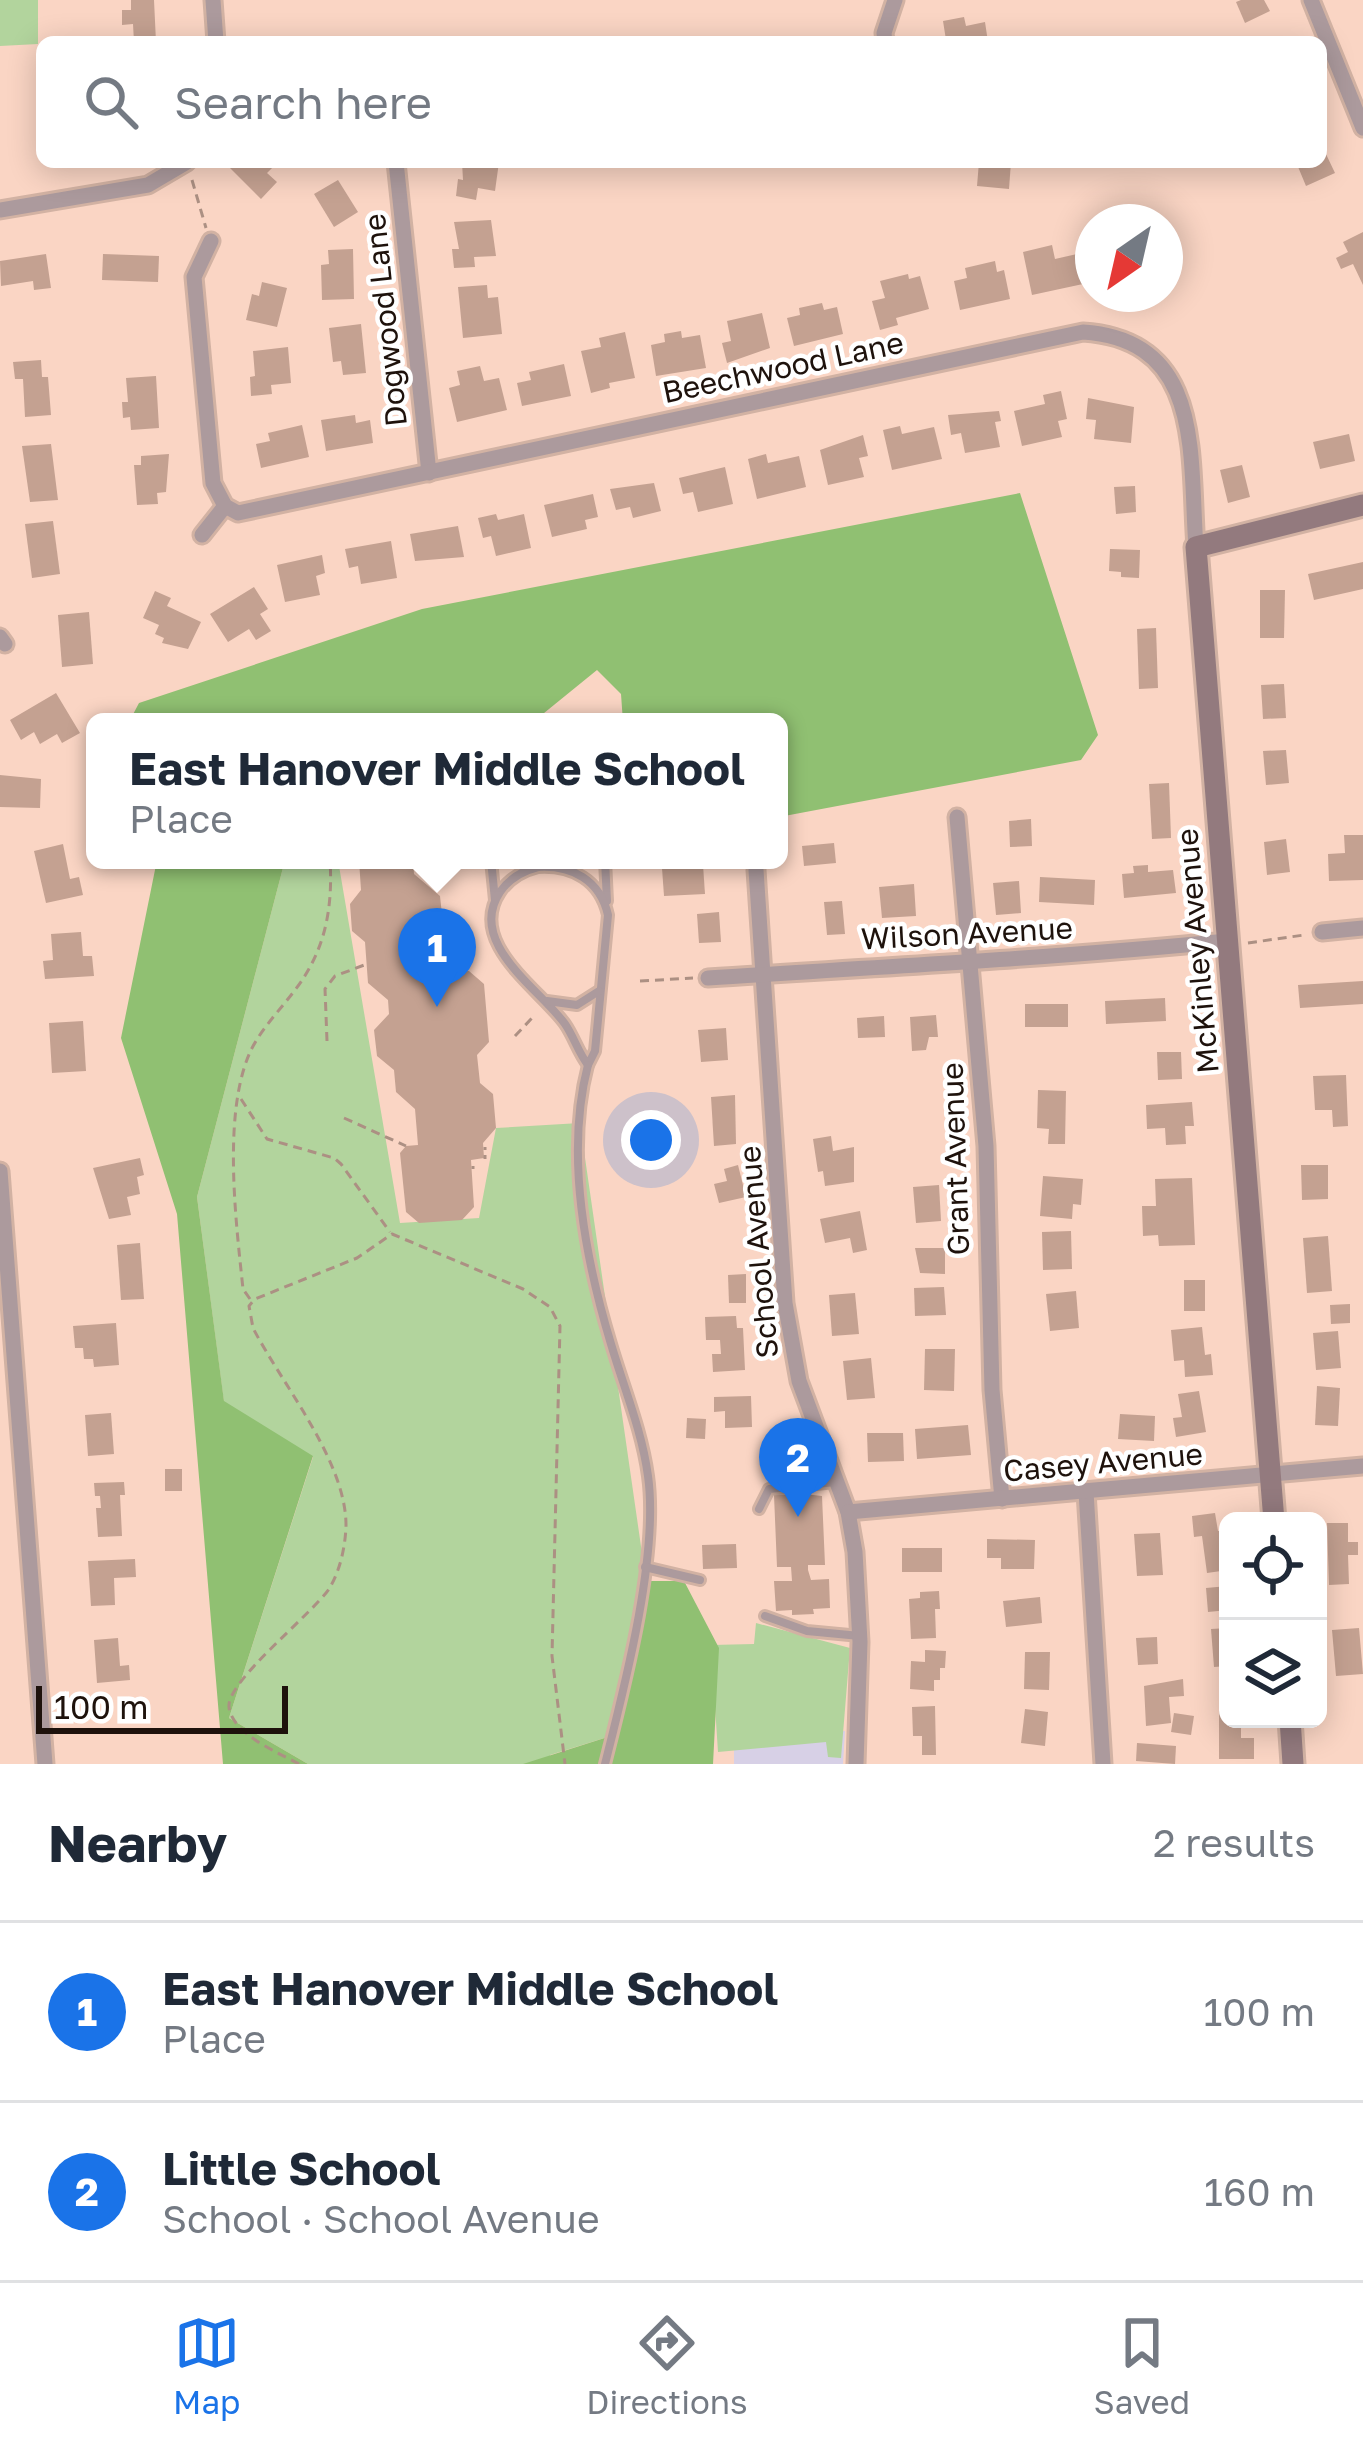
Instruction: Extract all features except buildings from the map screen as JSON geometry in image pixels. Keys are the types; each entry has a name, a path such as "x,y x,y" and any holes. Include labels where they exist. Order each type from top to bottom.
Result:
{"street":[{"path":"213,0 216,36"},
{"path":"887,36 896,0"},
{"path":"1311,0 1326,36"},
{"path":"1327,39 1363,128"},
{"path":"0,210 148,185 179,168"},
{"name":"Dogwood Lane","path":"397,168 429,473"},
{"path":"202,535 225,506 213,483 194,277 211,241"},
{"name":"Beechwood Lane","path":"225,506 238,513 251,512 1066,334 1100,334 1143,350 1161,364 1180,393 1196,547"},
{"path":"1196,547 1363,505"},
{"name":"McKinley Avenue","path":"1196,547 1234,942 1273,1512"},
{"name":"Grant Avenue","path":"958,817 986,1145 991,1369 1001,1499"},
{"name":"School Avenue","path":"757,870 785,1303 799,1381 848,1512 860,1636 856,1764"},
{"path":"1322,932 1363,928"},
{"name":"Wilson Avenue","path":"708,978 1234,942"},
{"path":"0,1171 45,1764"},
{"name":"Casey Avenue","path":"848,1512 1363,1466"},
{"path":"1086,1492 1103,1764"},
{"path":"1291,1728 1293,1764"}],"lane":[{"path":"492,869 495,900 491,923 498,946 568,1028 588,1065"},
{"path":"495,900 518,875 543,869"},
{"path":"560,869 592,884 608,915"},
{"path":"605,869 608,915 595,1051 588,1065 580,1138 586,1242 648,1472 651,1535 605,1764"},
{"path":"546,1001 577,1005 599,990"},
{"path":"759,1509 769,1489 780,1485 837,1481"},
{"path":"645,1567 700,1580"},
{"path":"765,1616 807,1630 860,1636"}],"path":[{"path":"186,168 211,241"},
{"path":"251,1302 243,1288 234,1195 240,1097 250,1053 319,953 329,911 330,869"},
{"path":"1234,942 1322,932"},
{"path":"327,1041 325,989 335,976 367,964"},
{"path":"640,982 708,978"},
{"path":"515,1036 533,1017"},
{"path":"240,1097 267,1139 341,1164 392,1234 523,1289 550,1307 560,1326 552,1656 565,1764"},
{"path":"344,1118 406,1146"},
{"path":"299,1764 242,1728 229,1701 245,1676 329,1588 341,1558 346,1523 334,1469 253,1328 248,1310 251,1302 357,1258 392,1234"}],"shaded area":[{"path":"845,1731 843,1764 734,1764 734,1745"}],"green space":[{"path":"0,0 38,0 36,44 0,46"},
{"path":"1020,493 1098,735 1081,760 788,815 788,713 622,713 621,694 597,670 544,713 134,713 139,703 422,609"},
{"path":"155,869 283,869 197,1197 224,1401 313,1456 229,1718 308,1764 223,1764 177,1214 121,1038"},
{"path":"283,869 340,869 400,1223 479,1218 496,1128 580,1123 646,1581 614,1735 550,1755 550,1764 308,1764 229,1718 313,1457 224,1402 197,1197"},
{"path":"646,1581 684,1581 719,1648 713,1764 523,1764 614,1735"},
{"path":"756,1623 850,1648 841,1758 828,1757 826,1742 718,1752 711,1645 754,1644"}],"place":[{"name":"East Hanover Middle School","path":"437,1007"},
{"name":"Little School","path":"798,1517"}]}
